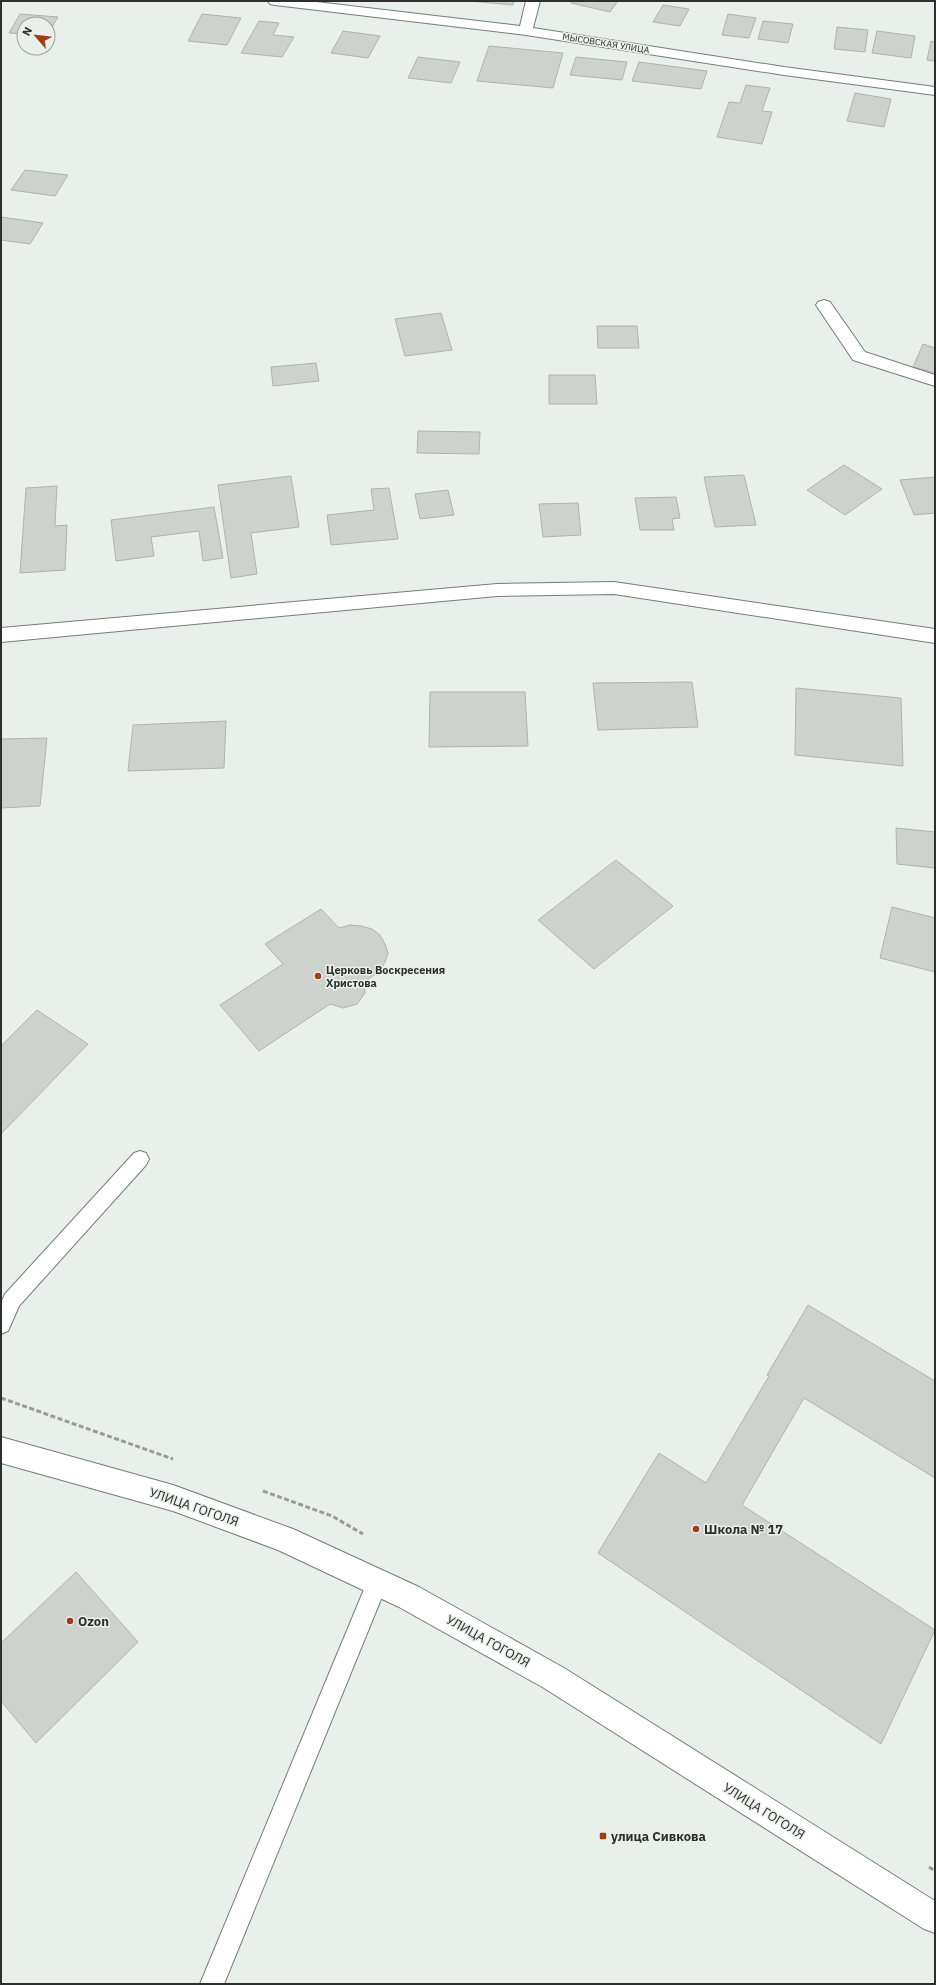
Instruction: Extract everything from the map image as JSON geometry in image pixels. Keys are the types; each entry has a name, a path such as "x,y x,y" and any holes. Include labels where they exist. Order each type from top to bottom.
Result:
{"street":[{"name":"МЫСОВСКАЯ УЛИЦА","path":"275,1 526,31 784,71 935,91"},
{"path":"526,31 533,1"},
{"path":"824,305 859,356 935,381"},
{"path":"1,635 497,590 614,588 935,636"},
{"name":"УЛИЦА ГОГОЛЯ","path":"1,1450 173,1498 283,1539 409,1597 554,1678 935,1918"}],"lane":[{"path":"1,1325 12,1300 140,1160"},
{"path":"212,1984 377,1582"}],"building":[{"path":"469,1 514,1 513,5"},
{"path":"572,1 618,1 610,12 571,3"},
{"path":"663,5 689,9 680,26 653,22"},
{"path":"20,14 45,16 19,16"},
{"path":"202,14 241,18 227,45 188,41"},
{"path":"728,14 756,18 749,38 722,35"},
{"path":"16,21 16,33 9,33"},
{"path":"259,21 279,23 273,35 294,37 282,57 241,53"},
{"path":"763,21 793,24 788,43 758,39"},
{"path":"837,27 868,30 865,52 834,49"},
{"path":"343,31 380,36 368,58 331,53"},
{"path":"877,31 915,36 911,58 872,53"},
{"path":"931,41 935,42 935,61 927,60"},
{"path":"489,46 563,53 553,88 477,81"},
{"path":"418,57 460,62 451,83 408,78"},
{"path":"576,57 627,62 622,80 570,75"},
{"path":"639,62 707,71 701,89 632,81"},
{"path":"746,85 770,88 762,111 772,112 762,144 717,137 729,102 740,103"},
{"path":"855,93 891,99 884,127 847,121"},
{"path":"25,170 68,175 55,196 11,190"},
{"path":"1,217 43,223 30,244 1,240"},
{"path":"441,313 452,350 405,356 395,319"},
{"path":"597,326 637,326 639,348 598,348"},
{"path":"923,344 935,348 935,373 913,367"},
{"path":"316,363 319,381 273,386 271,367"},
{"path":"549,375 595,375 597,404 549,404"},
{"path":"418,431 480,432 479,454 417,453"},
{"path":"844,465 882,489 845,515 807,490"},
{"path":"744,475 756,525 715,527 704,477"},
{"path":"291,476 299,527 251,533 257,574 231,578 218,485"},
{"path":"935,477 935,513 914,515 900,480"},
{"path":"57,486 55,526 67,525 65,570 20,573 26,488"},
{"path":"389,488 398,539 331,545 327,515 374,510 371,489"},
{"path":"448,490 454,515 420,519 415,494"},
{"path":"676,497 680,518 672,519 674,530 640,530 635,498"},
{"path":"578,503 581,535 543,537 539,504"},
{"path":"214,507 223,558 203,561 199,531 151,537 154,556 116,561 111,520"},
{"path":"692,682 698,727 598,730 593,683"},
{"path":"796,688 901,698 903,766 795,755"},
{"path":"430,692 525,692 528,746 429,747"},
{"path":"226,721 224,768 128,771 133,725"},
{"path":"47,738 40,806 1,808 1,739"},
{"path":"896,828 935,832 935,868 897,864"},
{"path":"616,860 673,906 594,969 538,920"},
{"path":"892,907 935,918 935,972 880,958"},
{"name":"Церковь Воскресения Христова","path":"321,909 339,928 350,925 361,926 372,929 380,935 388,953 385,962 380,971 364,982 365,993 357,1004 343,1008 330,1004 259,1051 220,1005 283,964 265,944"},
{"path":"37,1010 88,1044 1,1134 1,1046"},
{"name":"Школа № 17","path":"808,1305 935,1381 935,1478 804,1398 742,1505 935,1630 881,1744 598,1553 659,1453 706,1483 769,1376 767,1375"},
{"path":"76,1572 138,1642 36,1743 1,1701 1,1643"}],"place":[{"name":"Церковь Воскресения Христова","path":"318,976"},
{"name":"Школа № 17","path":"696,1529"},
{"name":"Ozon","path":"70,1621"},
{"name":"улица Сивкова","path":"603,1836"}]}
